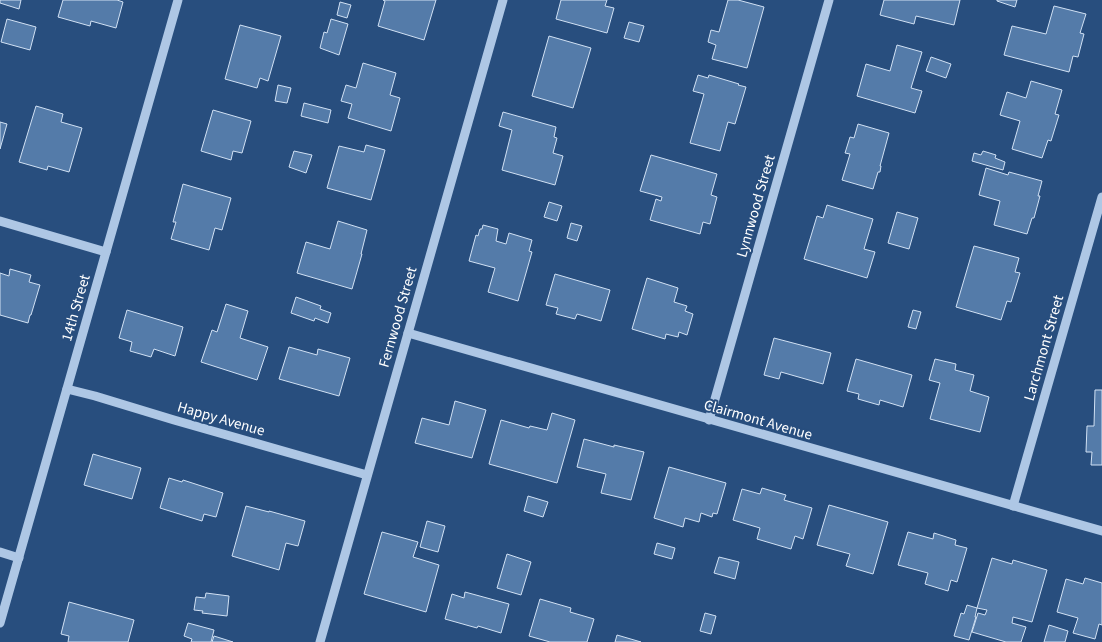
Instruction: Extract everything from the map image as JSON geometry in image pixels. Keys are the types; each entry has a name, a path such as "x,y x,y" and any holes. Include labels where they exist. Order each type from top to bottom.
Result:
{"street":[{"name":"14th Street","path":"0,623 178,0"},
{"name":"Fernwood Street","path":"320,642 503,0"},
{"name":"Lynnwood Street","path":"709,420 829,0"},
{"name":"Larchmont Street","path":"1013,506 1102,197"},
{"path":"0,222 106,252"},
{"name":"Clairmont Avenue","path":"408,333 1102,531"},
{"name":"Happy Avenue","path":"67,390 95,396 367,475"},
{"path":"0,552 19,558"}],"building":[{"path":"0,0 21,0 19,9 0,3"},
{"path":"63,0 117,0 123,2 116,28 91,21 90,26 58,17"},
{"path":"383,0 436,0 424,40 378,26 385,1"},
{"path":"561,0 607,0 605,6 614,8 607,33 556,19"},
{"path":"728,0 738,0 764,7 747,68 712,59 716,45 708,42 711,30 719,32"},
{"path":"884,0 960,0 954,25 916,16 914,24 880,15"},
{"path":"997,0 1017,0 1015,7"},
{"path":"340,2 351,5 347,18 337,15"},
{"path":"1054,6 1086,14 1080,33 1084,34 1078,57 1073,56 1069,72 1004,55 1012,26 1046,34"},
{"path":"7,19 36,27 30,50 1,42"},
{"path":"331,19 348,24 339,55 320,48 324,32 327,33"},
{"path":"629,22 644,26 639,42 624,38"},
{"path":"240,25 281,36 268,81 260,78 257,88 225,79"},
{"path":"549,36 591,48 573,108 532,96"},
{"path":"897,45 922,52 911,88 922,91 915,113 857,96 866,64 890,71"},
{"path":"931,57 951,64 946,78 926,71"},
{"path":"363,63 396,73 390,95 400,98 391,131 348,118 352,104 341,101 346,85 356,88"},
{"path":"698,75 708,78 709,75 746,87 735,124 728,122 720,151 690,143 704,94 693,91"},
{"path":"1031,81 1062,90 1055,114 1059,115 1051,141 1048,140 1042,158 1012,149 1020,121 1000,115 1007,92 1026,98"},
{"path":"278,85 291,88 287,103 275,101"},
{"path":"304,103 331,110 328,123 301,116"},
{"path":"36,106 63,114 61,122 82,128 69,172 48,166 47,170 19,162"},
{"path":"213,110 251,121 242,153 233,151 231,160 201,151"},
{"path":"503,112 556,127 554,137 557,138 553,153 563,156 555,185 502,170 512,130 499,126"},
{"path":"0,122 7,124 0,149"},
{"path":"858,124 889,133 880,172 878,172 873,189 842,180 850,154 845,153 850,137 854,138"},
{"path":"366,145 385,150 371,200 327,188 339,146 364,152"},
{"path":"294,151 312,155 306,173 289,167"},
{"path":"983,151 996,155 995,158 1005,162 1003,170 972,161 974,153 981,155"},
{"path":"651,155 717,174 711,195 717,197 710,224 703,222 700,234 650,220 656,199 661,201 662,197 640,191"},
{"path":"986,168 1008,175 1009,172 1042,181 1034,218 1032,218 1027,234 994,225 1000,201 979,195"},
{"path":"183,184 231,198 222,230 215,228 209,250 171,239 176,222 173,222"},
{"path":"549,202 562,206 557,221 544,217"},
{"path":"827,205 873,219 864,249 875,252 867,278 804,259 817,216 823,218"},
{"path":"897,212 918,218 909,249 888,243"},
{"path":"338,221 367,230 352,289 297,273 306,242 330,249"},
{"path":"571,223 582,226 577,241 567,238"},
{"path":"483,225 498,229 496,241 506,244 509,233 532,240 529,251 532,252 518,301 488,292 495,268 469,261 476,235 478,236"},
{"path":"974,246 1019,258 1015,272 1020,273 1011,302 1007,301 1001,320 956,307"},
{"path":"10,269 31,275 29,282 40,285 28,323 0,315 0,273 9,276"},
{"path":"555,274 610,290 601,321 577,314 575,319 556,314 558,308 546,305"},
{"path":"647,278 678,288 674,302 687,306 685,311 693,314 687,335 679,332 678,337 666,334 665,339 632,329"},
{"path":"296,297 321,306 320,309 331,313 328,323 315,318 314,321 291,313"},
{"path":"226,304 248,311 240,338 268,347 257,380 201,362 212,330 217,332"},
{"path":"127,310 183,327 175,356 154,349 151,357 130,351 132,342 119,338"},
{"path":"913,310 921,312 916,329 908,327"},
{"path":"774,338 831,353 823,384 781,372 779,379 764,375"},
{"path":"289,347 317,355 318,349 350,358 339,396 279,379"},
{"path":"856,359 912,375 903,407 880,400 879,405 858,399 859,394 847,391"},
{"path":"935,359 956,364 955,370 974,375 970,391 989,397 980,432 930,419 940,383 929,380"},
{"path":"1095,390 1102,390 1102,465 1091,465 1092,452 1086,452 1087,426 1094,426"},
{"path":"455,401 486,410 472,458 415,443 422,418 449,425"},
{"path":"552,413 575,420 557,483 489,464 501,420 529,428 530,426 547,430"},
{"path":"584,439 644,452 631,500 601,493 606,474 577,467"},
{"path":"93,454 141,468 132,499 84,485"},
{"path":"669,467 726,483 717,514 713,513 712,517 701,513 699,522 685,518 683,527 654,518"},
{"path":"169,478 182,482 183,480 223,493 216,517 204,514 202,521 160,508"},
{"path":"762,488 786,495 784,500 812,508 803,539 795,536 791,549 757,539 760,528 733,520 742,489 760,494"},
{"path":"528,496 548,502 543,517 524,511"},
{"path":"829,505 888,522 873,574 846,566 850,554 817,545"},
{"path":"246,506 305,521 298,546 286,543 279,570 232,556"},
{"path":"427,521 445,526 438,552 420,547"},
{"path":"382,532 418,542 413,557 439,565 426,612 364,594"},
{"path":"908,532 933,539 934,533 956,540 955,545 967,548 957,582 951,580 948,591 925,584 928,573 898,565"},
{"path":"657,543 675,548 672,559 654,554"},
{"path":"507,554 531,562 521,595 497,588"},
{"path":"719,557 739,562 735,579 714,573"},
{"path":"992,558 1012,564 1013,560 1047,570 1032,622 1013,617 1012,623 1026,627 1021,642 1006,642 972,632 978,613 985,615 987,610 977,608"},
{"path":"1085,578 1102,583 1102,625 1099,624 1095,639 1073,633 1078,618 1057,612 1066,579 1083,584"},
{"path":"465,592 509,604 501,633 445,619 452,594 464,598"},
{"path":"206,593 229,596 227,616 202,613 203,611 194,610 196,597 205,598"},
{"path":"540,599 571,608 570,612 594,619 587,642 550,642 529,636"},
{"path":"69,602 134,620 128,642 68,642 69,636 61,634"},
{"path":"967,605 977,608 969,640 954,636 961,613 964,614"},
{"path":"705,613 716,616 711,634 700,631"},
{"path":"188,623 214,630 211,642 191,642 192,639 184,636"},
{"path":"1049,625 1068,631 1065,642 1044,642"},
{"path":"617,635 641,642 615,642"},
{"path":"214,636 233,642 212,642"}]}
